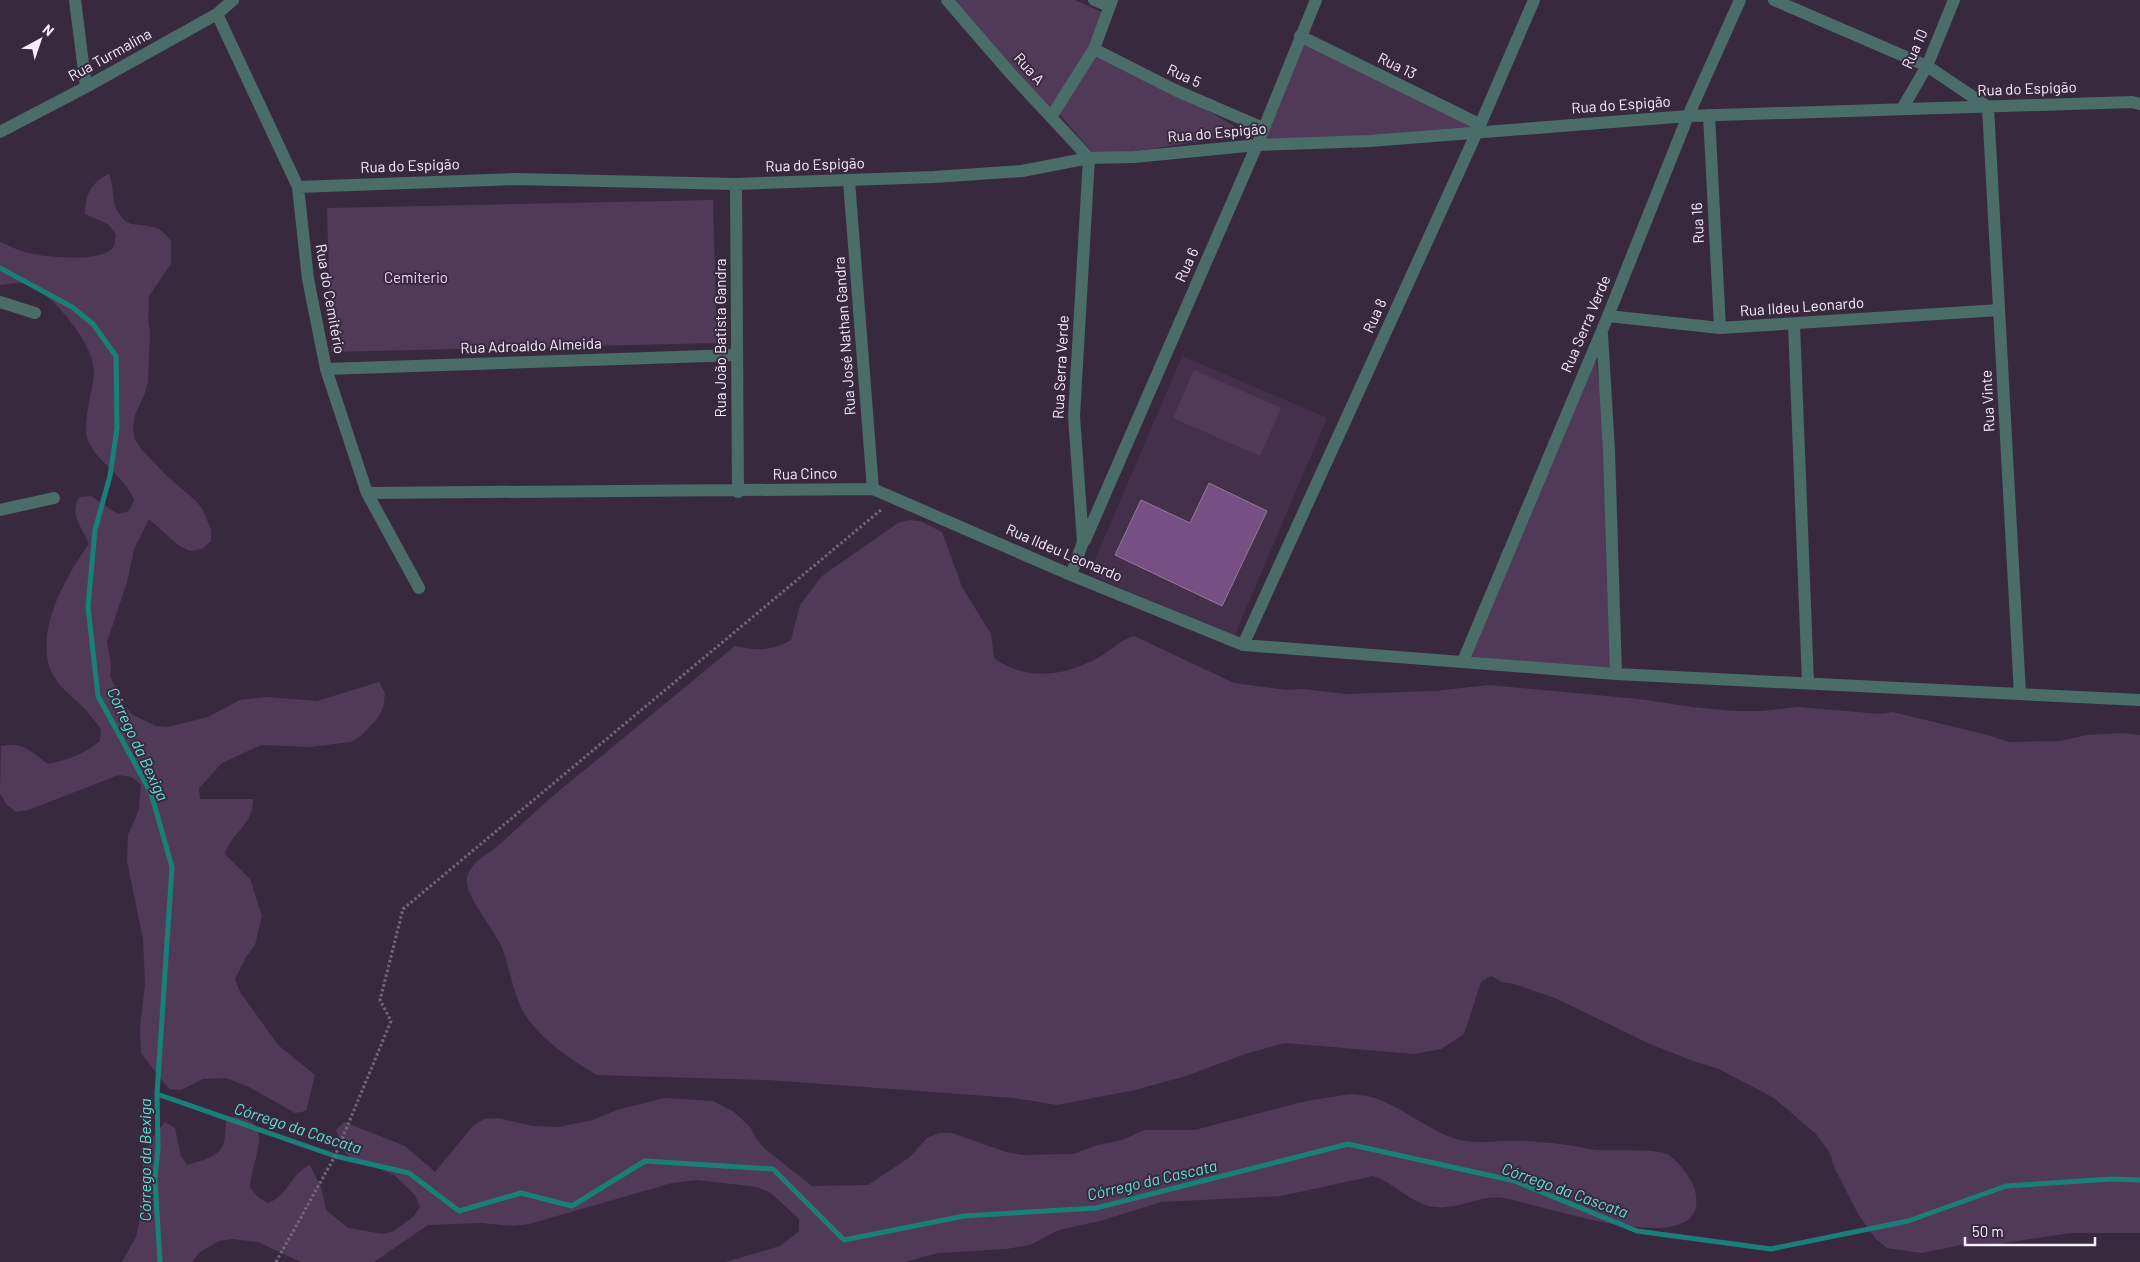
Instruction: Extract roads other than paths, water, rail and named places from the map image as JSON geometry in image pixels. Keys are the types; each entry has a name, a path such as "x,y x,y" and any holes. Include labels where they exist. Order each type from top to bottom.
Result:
{"street":[{"path":"75,0 86,87"},
{"name":"Rua Turmalina","path":"0,132 86,87 217,14 233,0"},
{"name":"Rua A","path":"947,0 1089,158"},
{"path":"1051,117 1094,49 1110,3 1094,0"},
{"name":"Rua 6","path":"1084,542 1257,145 1316,0"},
{"name":"Rua 8","path":"1243,645 1478,128 1534,0"},
{"name":"Rua Serra Verde","path":"1463,661 1608,316 1688,116 1740,0"},
{"path":"1774,0 1927,66 1988,106"},
{"name":"Rua 10","path":"1902,109 1927,66 1954,0"},
{"name":"Rua do Cemitério","path":"217,14 298,187 308,278 326,369 367,493 419,588"},
{"name":"Rua 13","path":"1300,36 1478,128"},
{"name":"Rua 5","path":"1094,49 1175,90 1263,128"},
{"name":"Rua do Espigão","path":"298,187 516,179 736,184 849,181 1022,171 1089,158 1134,157 1257,145 1370,141 1478,128 1709,115 2132,102 2140,104"},
{"name":"Rua Vinte","path":"1988,106 2020,694"},
{"name":"Rua 16","path":"1709,115 1720,328"},
{"name":"Rua Serra Verde","path":"1071,574 1084,542 1074,416 1089,158"},
{"name":"Rua José Nathan Gandra","path":"849,181 873,490"},
{"name":"Rua João Batista Gandra","path":"736,184 738,492"},
{"path":"0,302 35,313"},
{"name":"Rua Ildeu Leonardo","path":"1608,316 1720,328 1999,310"},
{"path":"1794,324 1808,684"},
{"path":"1601,332 1609,450 1616,674"},
{"name":"Rua Adroaldo Almeida","path":"326,369 738,355"},
{"name":"Rua Ildeu Leonardo","path":"873,490 1243,645 1616,674 2140,700"},
{"name":"Rua Cinco","path":"367,493 873,490"},
{"path":"0,510 54,498"}],"waterway":[{"name":"Córrego da Bexiga","path":"0,268 72,307 93,324 116,356 117,428 110,476 95,530 88,607 98,696 151,793 172,867 157,1094 158,1147 155,1179 160,1262"},
{"name":"Córrego da Cascata","path":"157,1094 335,1156 409,1173 459,1211 521,1193 572,1206 645,1161 773,1169 844,1240 964,1216 1096,1208 1348,1144 1515,1181 1637,1231 1771,1249 1908,1221 2006,1186 2112,1179 2140,1180"}],"park label":[{"name":"Cemiterio","path":"416,278"}]}
